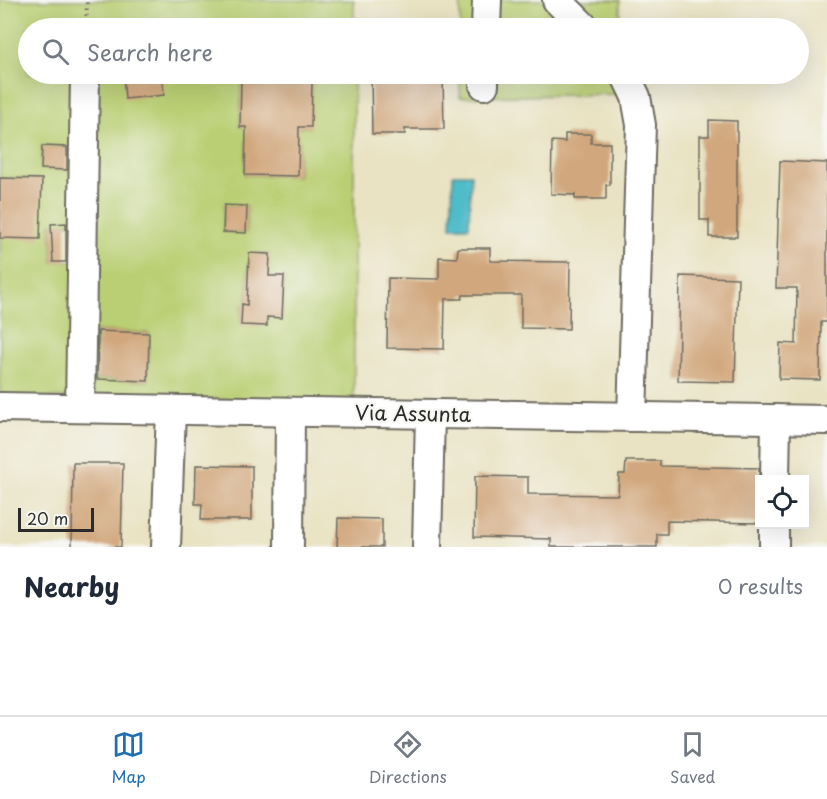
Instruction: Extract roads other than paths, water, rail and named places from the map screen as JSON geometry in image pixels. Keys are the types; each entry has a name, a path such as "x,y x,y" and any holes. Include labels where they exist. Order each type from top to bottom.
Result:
{"street":[{"path":"486,18 487,0"},
{"path":"557,0 575,18"},
{"path":"80,408 85,84"},
{"path":"630,84 636,97 641,125 632,417"},
{"name":"Via Assunta","path":"0,407 827,420"},
{"path":"166,547 171,410"},
{"path":"289,547 290,413"},
{"path":"427,547 430,414"},
{"path":"775,475 776,419"},
{"path":"774,529 774,547"}],"water":[{"path":"453,174 471,174 469,227 451,227"}]}
